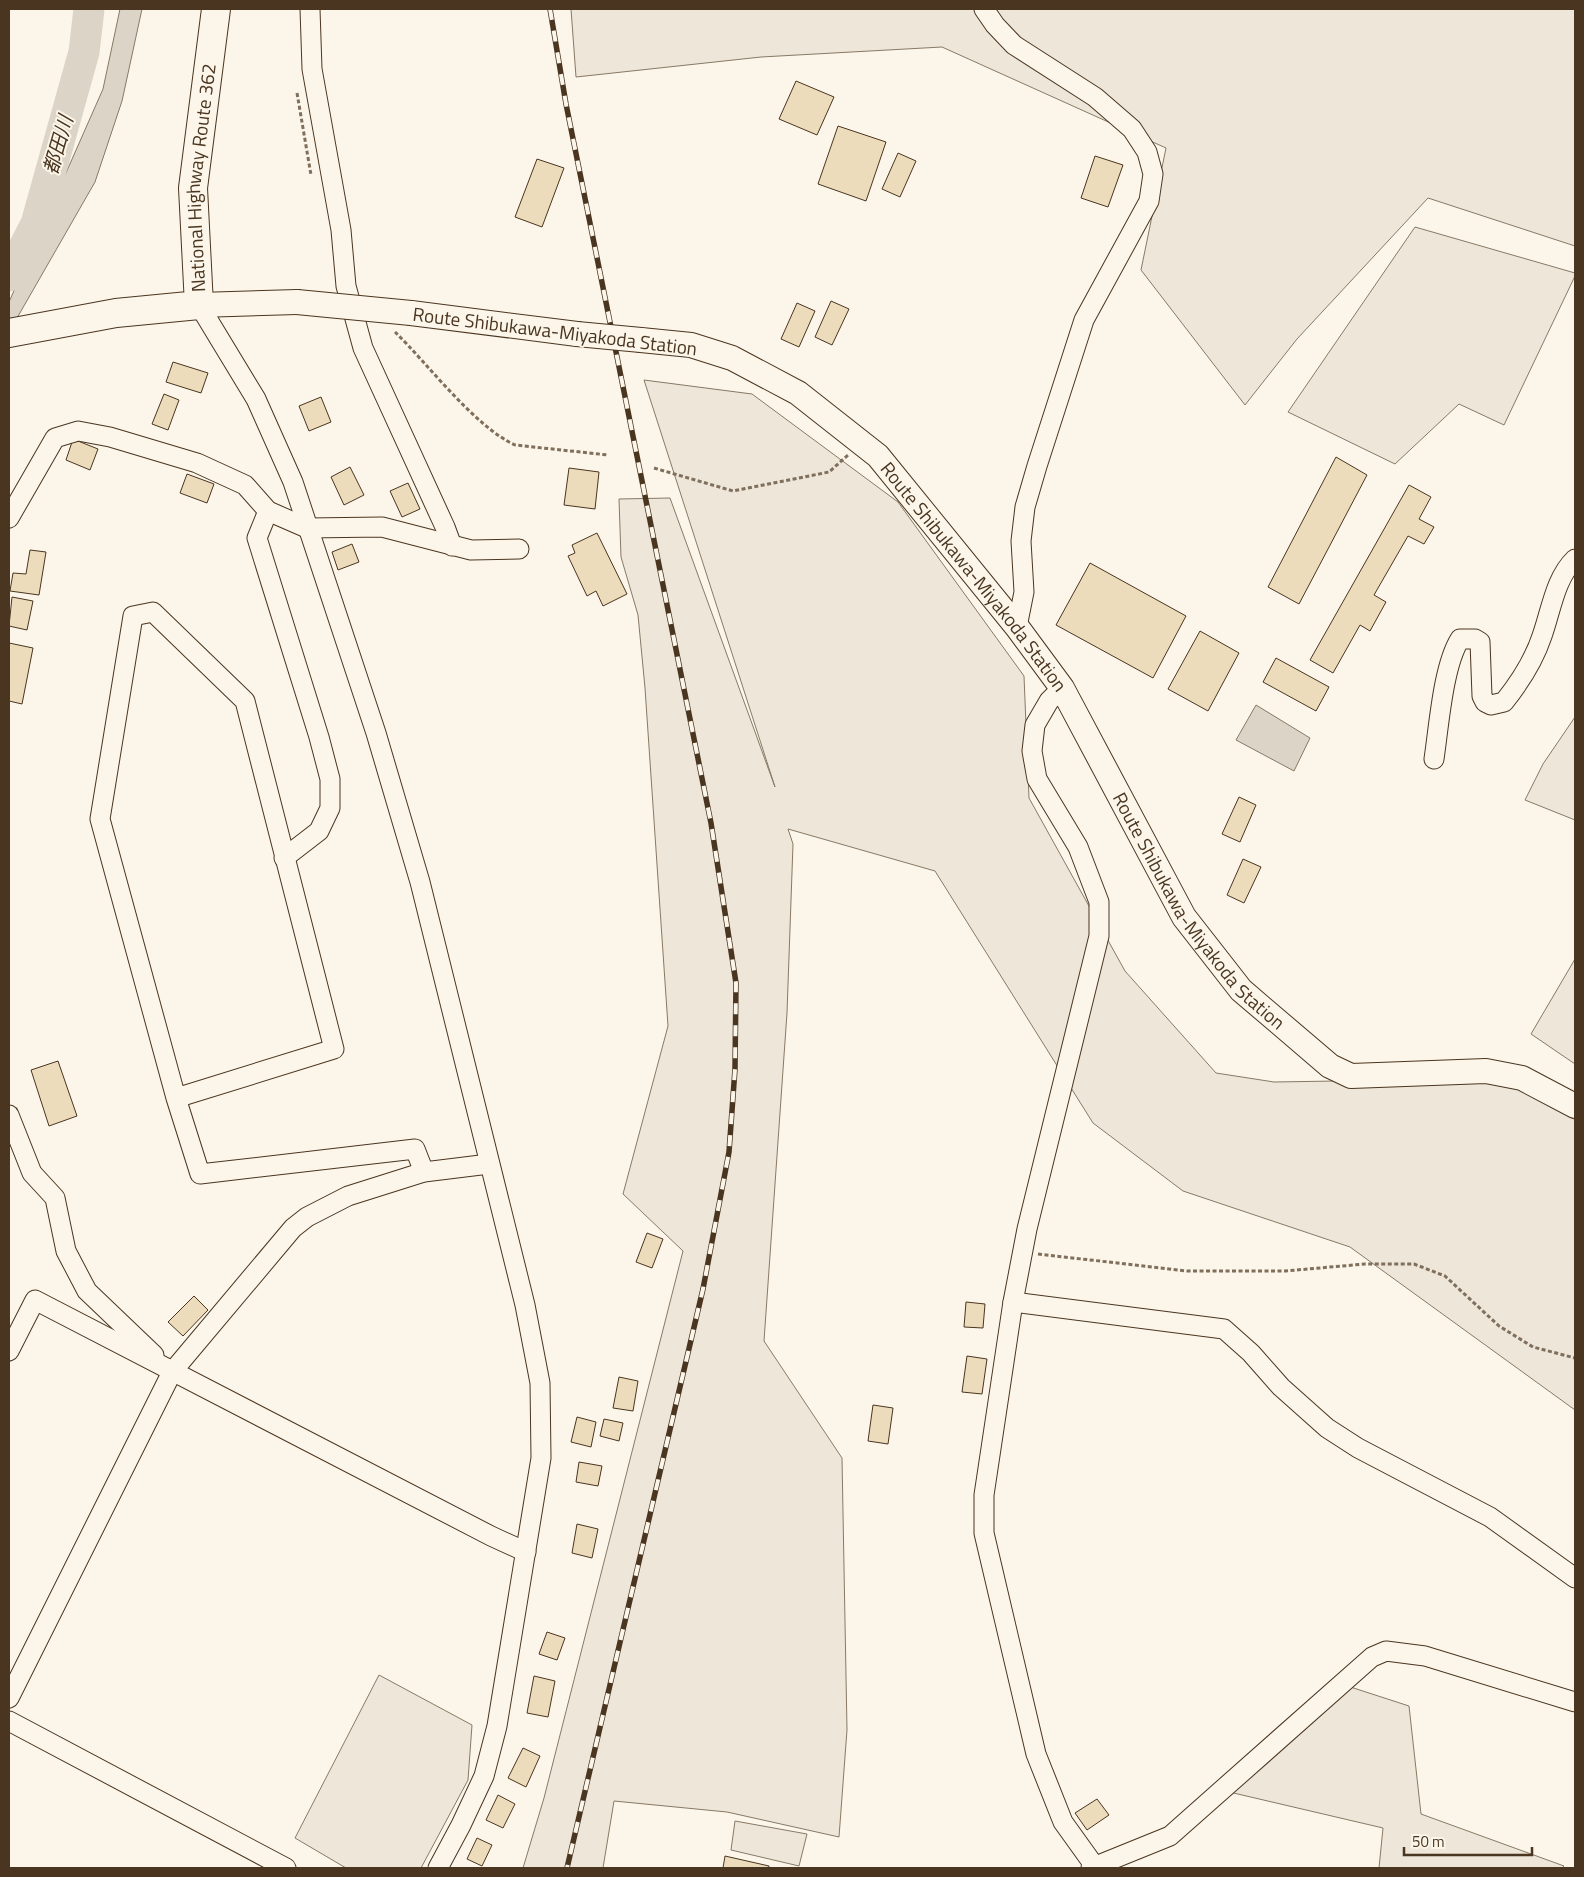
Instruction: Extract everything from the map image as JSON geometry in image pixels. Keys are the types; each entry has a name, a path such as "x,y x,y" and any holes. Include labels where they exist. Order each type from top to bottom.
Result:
{"highway":[{"name":"National Highway Route 362","path":"9,333 116,313 200,305 193,188 216,9"}],"main road":[{"name":"Route Shibukawa-Miyakoda Station","path":"200,305 298,302 411,313 577,334 692,345 732,358 798,393 878,456 1017,627 1062,688 1184,917 1241,990 1330,1066 1352,1076 1486,1071 1522,1078 1575,1106"}],"street":[{"path":"310,9 312,69 341,230 346,286 363,348 445,526 452,546"},
{"path":"984,9 995,25 1014,45 1095,97 1132,129 1147,152 1153,174 1149,201 1102,283 1084,320 1025,507 1021,541 1024,592 1017,627"},
{"path":"200,305 256,399 293,482 376,733 420,882 525,1305 540,1383 541,1458 497,1726 484,1776 438,1868"},
{"path":"9,518 55,438 78,431 110,437 197,462 245,485 268,511 307,528 382,527 471,550 519,549"},
{"path":"268,511 257,538 319,737 330,779 330,808 319,831 284,858"},
{"path":"1434,759 1450,664 1460,639 1475,639 1480,642 1485,702 1491,705 1504,702 1529,665 1542,638 1560,580 1575,559"},
{"path":"176,1098 334,1049 245,701 153,612 133,616 100,819 176,1098 200,1174 415,1149 424,1172"},
{"path":"1062,688 1049,700 1035,725 1032,751 1038,779 1078,847 1099,902 1099,936 1022,1252 984,1495 984,1533 1036,1754 1063,1822 1094,1868 1170,1836 1372,1657 1386,1651 1425,1656 1575,1702"},
{"path":"9,1115 32,1173 55,1198 66,1251 87,1291 172,1372"},
{"path":"9,1698 172,1372 293,1228 307,1217 348,1196 424,1172 489,1164"},
{"path":"9,1351 34,1300 482,1532 526,1552"},
{"path":"1013,1302 1224,1329 1251,1353 1282,1387 1328,1428 1358,1448 1490,1517 1575,1578"},
{"path":"9,1721 286,1868"}],"path":[{"path":"394,330 464,405 501,439 515,445 608,455"},
{"path":"654,468 732,491 829,472 848,455 878,456"},
{"path":"1022,1252 1186,1271 1285,1271 1366,1264 1414,1264 1445,1276 1499,1326 1534,1347 1575,1358"}],"shaded area":[{"path":"120,9 142,9 122,101 95,182 9,332 9,302 103,89"},
{"path":"571,9 1575,9 1575,246 1428,198 1297,339 1245,405 1141,270 1166,148 942,47 761,57 576,77"},
{"path":"1415,227 1575,273 1575,276 1504,425 1459,404 1395,464 1288,412"},
{"path":"644,380 752,394 898,502 1024,676 1029,798 1125,971 1216,1073 1274,1082 1522,1078 1575,1120 1575,1410 1350,1247 1183,1191 1093,1123 935,871 788,829 793,844 787,1013 764,1341 842,1458 847,1730 839,1837 727,1812 614,1801 603,1868 523,1868 544,1798 683,1251 623,1194 668,1026 645,688 638,615 621,557 619,499 670,498 775,787"},
{"path":"1256,705 1310,738 1294,771 1236,740"},
{"path":"1575,717 1575,820 1525,800 1543,764"},
{"path":"1575,959 1575,1064 1531,1034"},
{"path":"379,1675 472,1725 468,1780 421,1868 346,1868 295,1838"},
{"path":"1332,1681 1409,1706 1421,1814 1564,1866 1562,1868 1379,1868 1383,1828 1225,1791"},
{"path":"735,1821 807,1834 799,1866 731,1850"}],"building":[{"path":"796,81 834,97 817,135 779,119"},
{"path":"838,126 886,142 866,201 818,184"},
{"path":"898,153 916,161 900,197 882,189"},
{"path":"1095,156 1123,165 1108,207 1081,198"},
{"path":"537,159 564,168 542,227 515,217"},
{"path":"831,301 849,309 832,345 815,337"},
{"path":"797,303 815,311 799,347 781,339"},
{"path":"173,362 208,373 201,393 166,382"},
{"path":"164,394 179,400 168,430 152,424"},
{"path":"321,397 331,422 309,431 299,406"},
{"path":"73,439 98,449 90,470 66,460"},
{"path":"1336,457 1367,475 1299,604 1268,587"},
{"path":"350,467 364,495 344,505 331,477"},
{"path":"569,468 599,472 595,509 564,505"},
{"path":"187,474 214,484 207,503 180,493"},
{"path":"408,483 420,509 402,517 390,491"},
{"path":"1409,485 1431,497 1419,519 1434,527 1424,544 1408,536 1374,595 1386,602 1370,631 1360,625 1333,673 1310,660"},
{"path":"597,533 627,594 603,606 596,591 587,596 568,556 575,553 572,545"},
{"path":"352,544 359,562 338,570 332,552"},
{"path":"30,550 46,552 39,595 10,591 13,573 26,574"},
{"path":"1090,563 1186,616 1153,678 1056,625"},
{"path":"12,597 33,601 27,630 9,626"},
{"path":"1200,631 1239,653 1208,711 1168,689"},
{"path":"9,643 33,648 22,704 9,701"},
{"path":"1276,658 1329,687 1316,711 1263,682"},
{"path":"1239,797 1256,805 1240,842 1222,834"},
{"path":"1243,859 1261,867 1244,903 1227,895"},
{"path":"58,1061 77,1116 49,1126 31,1070"},
{"path":"647,1233 663,1239 652,1268 636,1262"},
{"path":"194,1296 208,1310 183,1336 168,1322"},
{"path":"966,1302 985,1304 983,1328 964,1327"},
{"path":"967,1356 987,1359 982,1394 962,1392"},
{"path":"619,1377 638,1381 633,1411 613,1408"},
{"path":"873,1405 893,1408 888,1444 868,1441"},
{"path":"577,1417 596,1422 591,1447 571,1442"},
{"path":"604,1419 623,1423 619,1441 600,1436"},
{"path":"579,1462 602,1466 598,1486 576,1482"},
{"path":"577,1524 598,1529 592,1558 572,1553"},
{"path":"547,1632 565,1638 557,1660 539,1654"},
{"path":"534,1676 555,1681 548,1717 527,1713"},
{"path":"523,1748 540,1756 526,1787 508,1778"},
{"path":"498,1795 515,1804 503,1828 486,1820"},
{"path":"1097,1799 1109,1815 1087,1830 1075,1813"},
{"path":"477,1838 492,1845 482,1866 467,1859"},
{"path":"725,1856 769,1866 769,1868 723,1868"}],"waterway":[{"name":"都田川","path":"9,276 36,224 84,52 89,9"}],"railway":[{"path":"550,9 566,104 711,823 736,983 735,1069 729,1152 703,1289 567,1868"}]}
